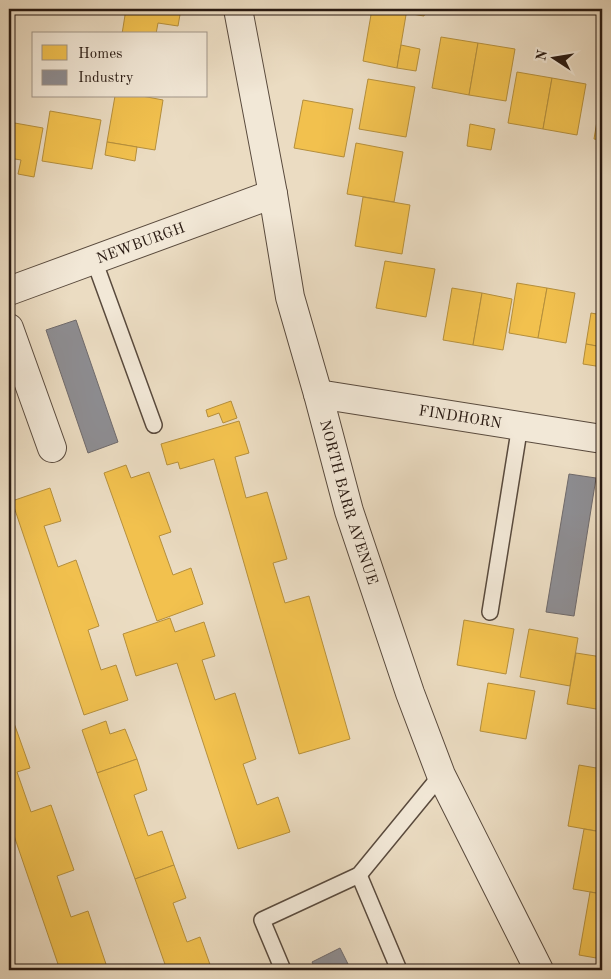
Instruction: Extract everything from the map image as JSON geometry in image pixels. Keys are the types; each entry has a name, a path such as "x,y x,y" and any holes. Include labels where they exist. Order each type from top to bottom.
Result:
{"street":[{"name":"NORTH BARR AVENUE","path":"238,9 273,194 290,297 349,511 410,693 441,775 539,970"},
{"name":"NEWBURGH","path":"9,291 273,194"},
{"path":"9,328 52,448"},
{"name":"FINDHORN","path":"318,394 602,439"}],"lane":[{"path":"94,260 154,425"},
{"path":"490,612 520,425"},
{"path":"283,970 262,920 359,875 441,775"},
{"path":"359,875 399,970"}],"building: Homes":[{"path":"126,9 181,9 178,26 158,23 156,32 122,32"},
{"path":"372,9 407,9 397,68 363,61"},
{"path":"407,9 426,9 424,16 406,13"},
{"path":"441,37 478,43 469,95 432,88"},
{"path":"478,43 515,49 506,101 469,95"},
{"path":"401,45 420,49 416,71 397,68"},
{"path":"517,72 552,78 543,129 508,123"},
{"path":"552,78 586,84 577,135 543,129"},
{"path":"368,79 415,87 406,137 359,129"},
{"path":"602,91 602,140 594,139"},
{"path":"115,98 152,98 163,100 155,150 107,142"},
{"path":"303,100 353,109 344,157 294,148"},
{"path":"50,111 101,120 92,169 42,161"},
{"path":"9,122 43,128 34,177 18,174 21,160 9,158"},
{"path":"470,124 495,129 491,150 467,146"},
{"path":"107,142 137,147 135,161 105,155"},
{"path":"356,143 403,152 394,202 347,194"},
{"path":"363,197 410,205 402,254 355,246"},
{"path":"385,261 435,269 426,317 376,308"},
{"path":"517,283 547,288 538,338 509,333"},
{"path":"452,288 482,293 473,345 443,340"},
{"path":"547,288 575,293 566,343 538,338"},
{"path":"482,293 512,299 503,350 473,345"},
{"path":"591,313 602,315 602,347 586,344"},
{"path":"586,344 602,347 602,367 583,364"},
{"path":"231,401 237,418 223,423 219,413 208,417 206,410"},
{"path":"239,421 249,453 235,457 246,498 267,492 287,559 273,563 285,603 309,596 350,739 299,754 214,459 180,469 178,462 167,465 161,444"},
{"path":"126,465 131,478 149,472 171,532 159,536 173,575 191,568 203,604 157,621 104,473"},
{"path":"50,488 61,521 44,526 58,567 76,560 99,626 88,630 101,670 116,665 128,700 84,715 12,501"},
{"path":"170,618 175,632 204,622 215,656 202,660 215,700 235,693 256,759 243,764 257,805 278,797 290,832 238,849 177,663 136,676 123,634"},
{"path":"464,620 514,629 506,674 457,665"},
{"path":"529,629 578,638 570,686 520,677"},
{"path":"576,653 602,657 602,710 567,704"},
{"path":"488,683 535,691 526,739 480,731"},
{"path":"9,709 30,768 17,772 31,812 51,805 74,870 57,876 71,917 88,911 108,970 60,970 9,821"},
{"path":"106,721 110,734 125,729 137,759 97,773 82,730"},
{"path":"137,759 147,790 134,795 148,836 162,831 174,865 135,879 97,773"},
{"path":"579,765 602,769 602,832 568,826"},
{"path":"584,829 602,832 602,894 573,889"},
{"path":"174,865 186,898 173,903 187,942 200,937 212,970 167,970 135,879"},
{"path":"590,892 602,894 602,959 579,955"}],"building: Industry":[{"path":"76,320 118,442 88,453 46,330"},
{"path":"569,474 596,478 574,616 546,612"},
{"path":"340,948 351,970 316,970 312,962"}]}
